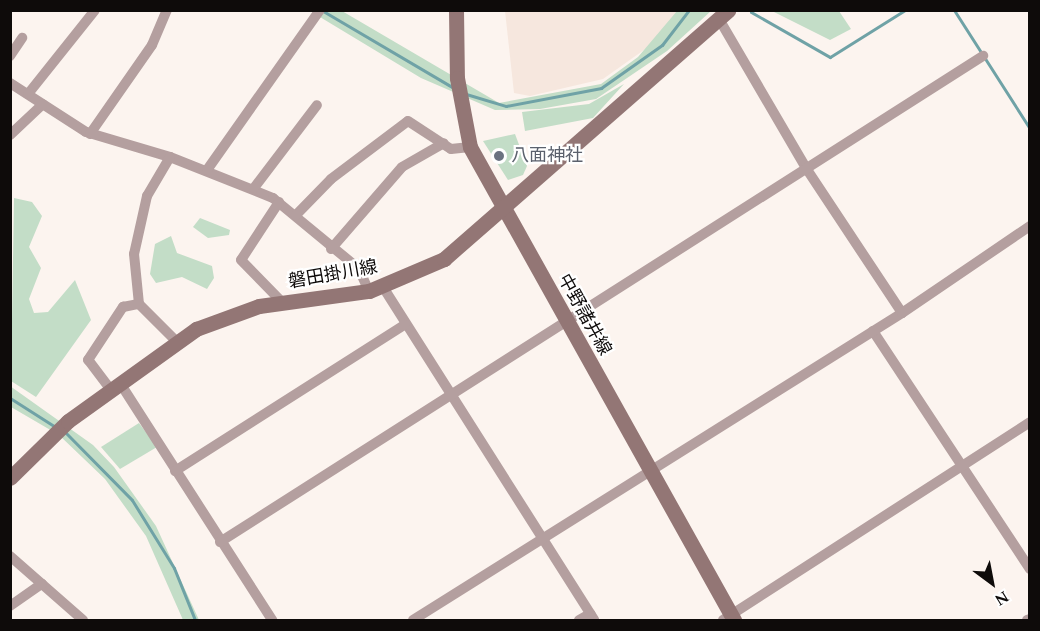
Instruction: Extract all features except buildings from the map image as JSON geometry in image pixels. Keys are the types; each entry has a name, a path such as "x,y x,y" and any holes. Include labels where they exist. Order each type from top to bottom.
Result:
{"main road":[{"name":"中野諸井線","path":"456,10 457,78 461,112 471,147 730,619"},
{"name":"磐田掛川線","path":"10,478 53,433 68,421 176,340 223,316 283,303 376,289 444,259 723,15"}],"street":[{"path":"28,94 95,10"},
{"path":"90,134 152,45 167,10"},
{"path":"207,171 319,13"},
{"path":"723,15 806,168 902,312"},
{"path":"10,56 22,38"},
{"path":"220,542 451,397 983,56"},
{"path":"10,83 90,134 170,157 254,188 296,215 331,249 359,269 404,325 592,617 579,621"},
{"path":"10,135 15,122 43,104"},
{"path":"254,188 317,105"},
{"path":"296,215 331,179 408,121 459,151 471,147"},
{"path":"331,249 402,167 444,143"},
{"path":"170,157 147,196 134,237 138,304 176,340"},
{"path":"279,202 241,260 283,303"},
{"path":"413,621 647,469 873,331 1029,226"},
{"path":"138,304 123,307 88,360 115,386 176,471 272,621"},
{"path":"176,471 404,325"},
{"path":"873,331 1029,569"},
{"path":"730,619 1029,422"},
{"path":"10,556 84,621"},
{"path":"10,606 42,584"}],"shaded area":[{"path":"505,11 679,11 658,40 603,79 530,96 514,93"}],"green space":[{"path":"310,11 342,11 499,103 601,84 638,57 677,11 711,11 667,51 596,99 540,109 495,110 421,78"},
{"path":"772,11 839,11 851,29 830,40"},
{"path":"624,84 593,118 525,131 522,112 589,104"},
{"path":"515,134 527,166 523,175 508,180 483,141"},
{"path":"14,198 32,202 42,216 29,247 41,268 29,299 34,313 48,312 75,280 91,320 36,397 11,381"},
{"path":"200,218 230,230 229,235 208,238 193,227"},
{"path":"171,236 177,253 212,266 214,278 207,289 182,277 156,283 150,274 155,244"},
{"path":"10,386 93,445 114,467 156,526 199,620 183,620 146,536 105,479 59,435 11,407"},
{"path":"139,423 157,447 120,469 101,447"}],"waterway":[{"path":"466,94 506,106 601,88 662,45 689,10"},
{"path":"751,12 830,57 905,10"},
{"path":"954,10 1030,129"},
{"path":"323,11 452,87"},
{"path":"10,398 54,426"},
{"path":"65,432 132,500 174,568 195,620"}],"place":[{"name":"八面神社","path":"499,156"}]}
